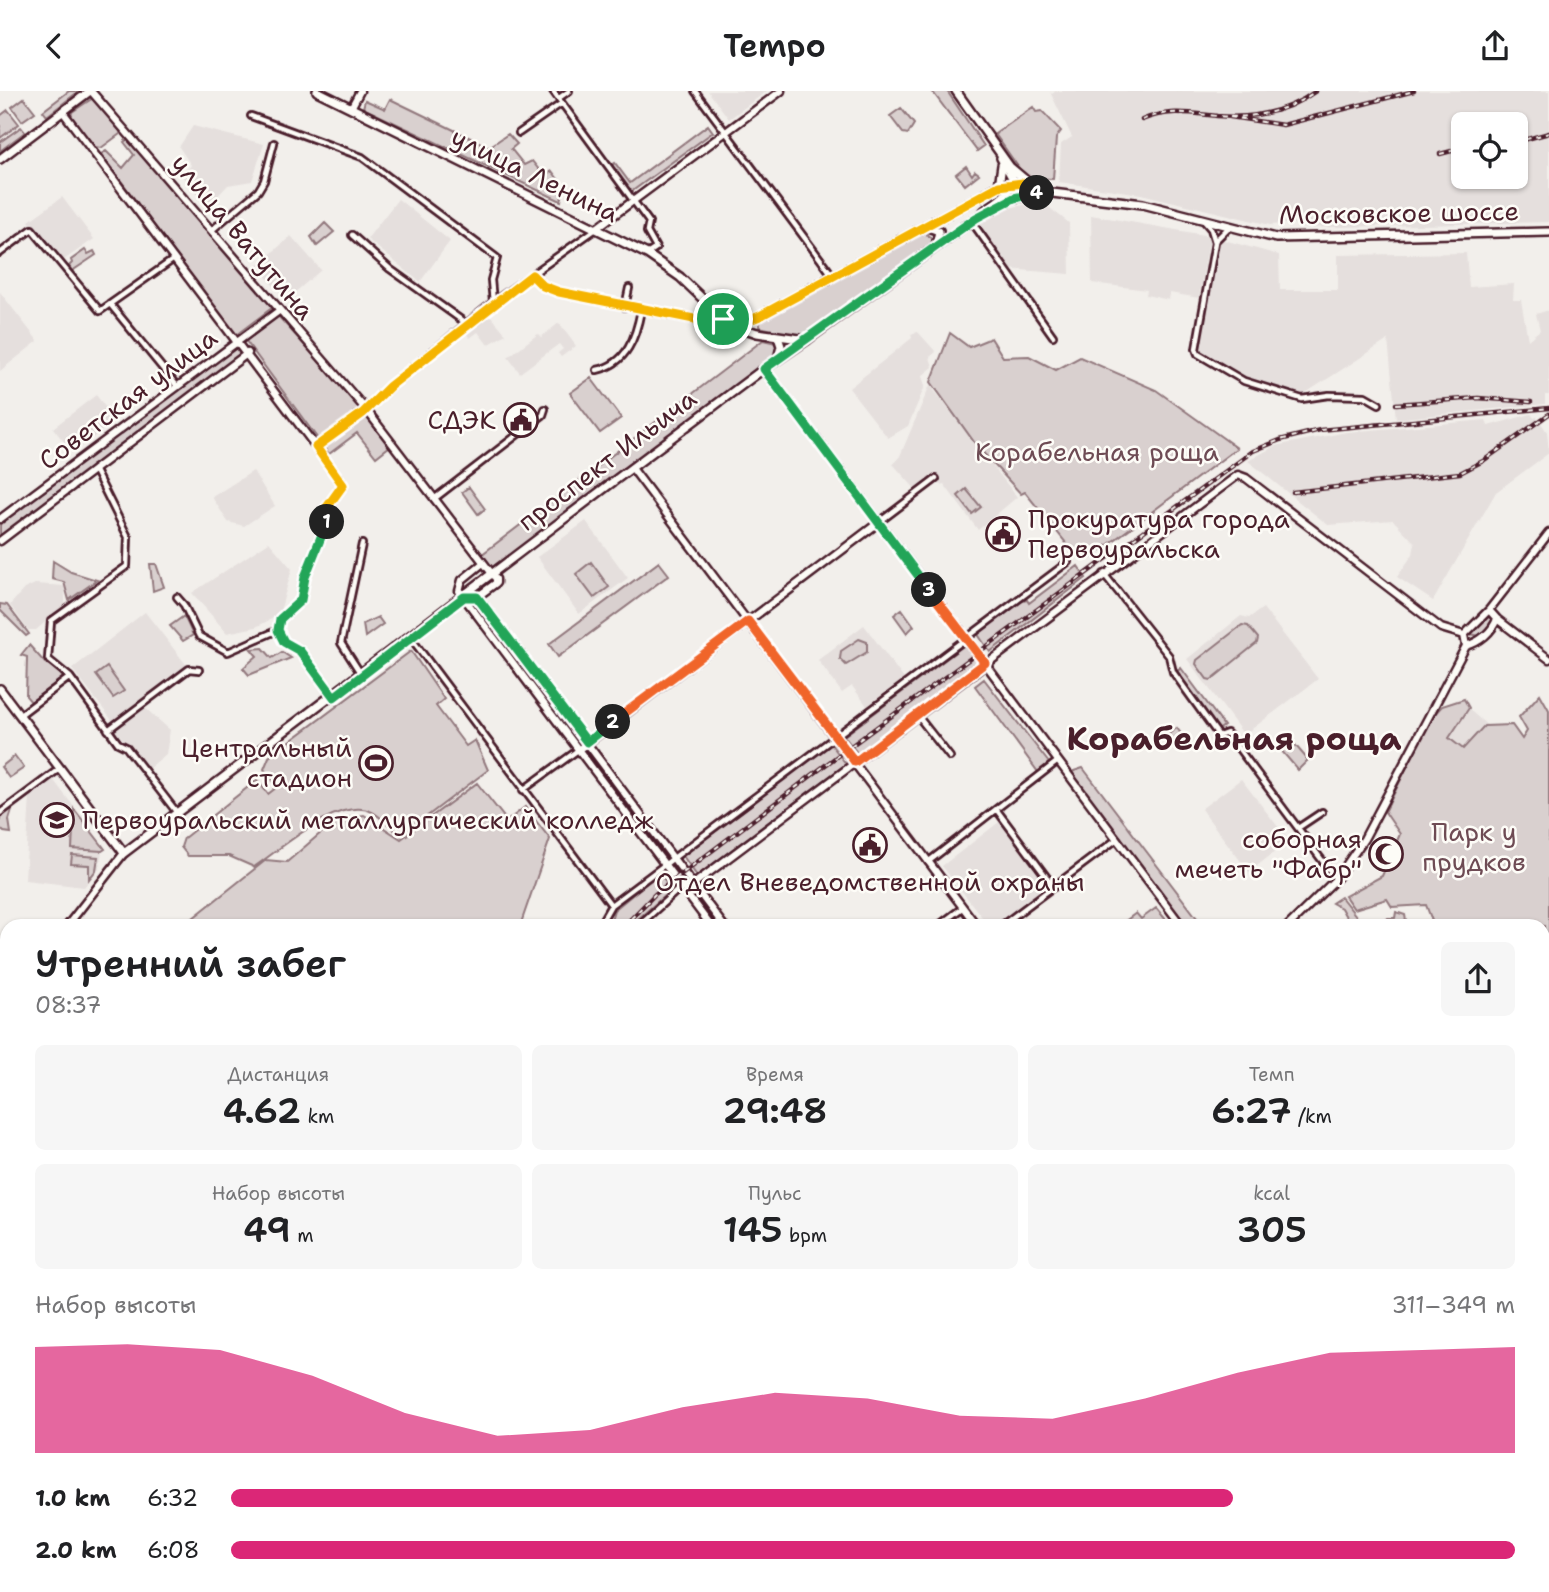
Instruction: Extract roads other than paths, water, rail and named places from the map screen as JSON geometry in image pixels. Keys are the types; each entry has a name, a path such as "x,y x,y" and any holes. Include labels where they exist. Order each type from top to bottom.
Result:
{"main road":[{"path":"0,159 90,91"},
{"name":"улица Ленина","path":"317,91 598,227 647,254 680,277 720,317 739,328 807,340"},
{"path":"956,91 1010,167 1022,179 1044,192"},
{"path":"1000,154 1013,183 1022,195"},
{"path":"999,186 1000,154"},
{"path":"1010,167 1013,183"},
{"name":"проспект Ильича","path":"122,850 178,815 464,597 475,594 492,574 777,359 973,220 1008,193 1013,183"},
{"path":"720,317 744,322 760,316 999,186 1026,184 1044,192"},
{"name":"проспект Ильича","path":"973,220 1022,195 1044,192"},
{"name":"Московское шоссе","path":"1044,192 1143,204 1205,222 1288,239 1549,232"},
{"path":"924,226 939,231 936,246"},
{"path":"757,333 755,322 760,316"},
{"path":"777,359 781,346 778,337"},
{"path":"0,689 122,850"}],"street":[{"name":"улица Ватутина","path":"90,91 366,410 492,574"},
{"path":"351,108 360,91"},
{"path":"553,91 649,222 647,232 656,248 647,254"},
{"path":"519,134 569,91"},
{"path":"695,91 833,276"},
{"path":"316,447 366,410 390,386 494,302 781,91"},
{"path":"64,112 248,353 343,485 325,510 330,516 305,577 301,600 280,619 278,630 284,642 300,651 334,697"},
{"path":"251,116 362,157 497,258 491,280 494,302"},
{"path":"212,230 258,191 264,181 274,143"},
{"path":"973,220 1053,336"},
{"path":"1205,222 1212,230 1215,242 1196,349 1198,354 1244,381 1302,399 1365,396 1379,404"},
{"path":"1215,242 1229,227"},
{"path":"0,253 32,229 100,311 175,258"},
{"path":"352,235 390,268 467,324"},
{"name":"улица Ленина","path":"532,275 543,286 559,292 739,328"},
{"path":"625,307 629,288"},
{"path":"110,304 177,386"},
{"name":"Советская улица","path":"0,519 280,310"},
{"path":"597,370 606,368 634,342 641,310"},
{"name":"Советская улица","path":"0,541 248,353"},
{"path":"764,369 1177,919"},
{"path":"435,499 543,415 545,409"},
{"path":"632,468 971,919"},
{"path":"94,469 128,537 127,566 51,621 48,659 70,677 118,743 126,747 178,815"},
{"path":"646,919 682,888 693,884 1228,480 1242,476 1441,628 1464,635"},
{"path":"523,790 936,479"},
{"path":"1464,635 1489,610 1549,533"},
{"path":"362,544 341,643 362,675"},
{"path":"483,562 458,584 464,597 706,919"},
{"path":"603,919 611,905 1068,562"},
{"path":"1104,574 1169,656 1173,672 1219,736 1227,733 1336,879"},
{"path":"475,594 719,919"},
{"path":"177,597 199,636 228,652 278,630"},
{"path":"1489,610 1549,659"},
{"path":"1466,646 1479,641 1497,619"},
{"path":"1295,919 1336,879 1377,818 1466,646 1464,635"},
{"path":"411,638 611,905"},
{"path":"108,730 189,669 199,670"},
{"path":"20,716 70,677"},
{"path":"917,715 950,757"},
{"path":"927,862 1058,761"},
{"path":"0,813 59,769"},
{"path":"996,809 1054,887"},
{"path":"1298,828 1322,812"},
{"path":"1011,919 1117,839"},
{"name":"проспект Ильича","path":"72,919 122,850"},
{"path":"947,919 962,908"}],"railway":[{"path":"1142,120 1170,113 1230,117 1269,113 1316,91"},
{"path":"1230,117 1283,125 1414,91"},
{"path":"1528,139 1549,133"},
{"path":"1440,154 1451,151"},
{"path":"1396,404 1478,398 1531,402"},
{"path":"631,919 655,894 840,754 1253,451 1280,440 1320,430 1549,408"},
{"path":"1293,492 1460,473 1483,461 1549,414"}],"place":[{"name":"СДЭК","path":"521,420"},
{"name":"Прокуратура города Первоуральска","path":"1003,534"},
{"name":"Центральный стадион","path":"376,763"},
{"name":"Первоуральский металлургический колледж","path":"57,820"},
{"name":"Отдел Вневедомственной охраны","path":"870,845"},
{"name":"соборная мечеть \"Фабр\"","path":"1386,854"}],"district":[{"name":"Корабельная роща","path":"1234,738"}],"park label":[{"name":"Парк у прудков","path":"1474,846"}]}
